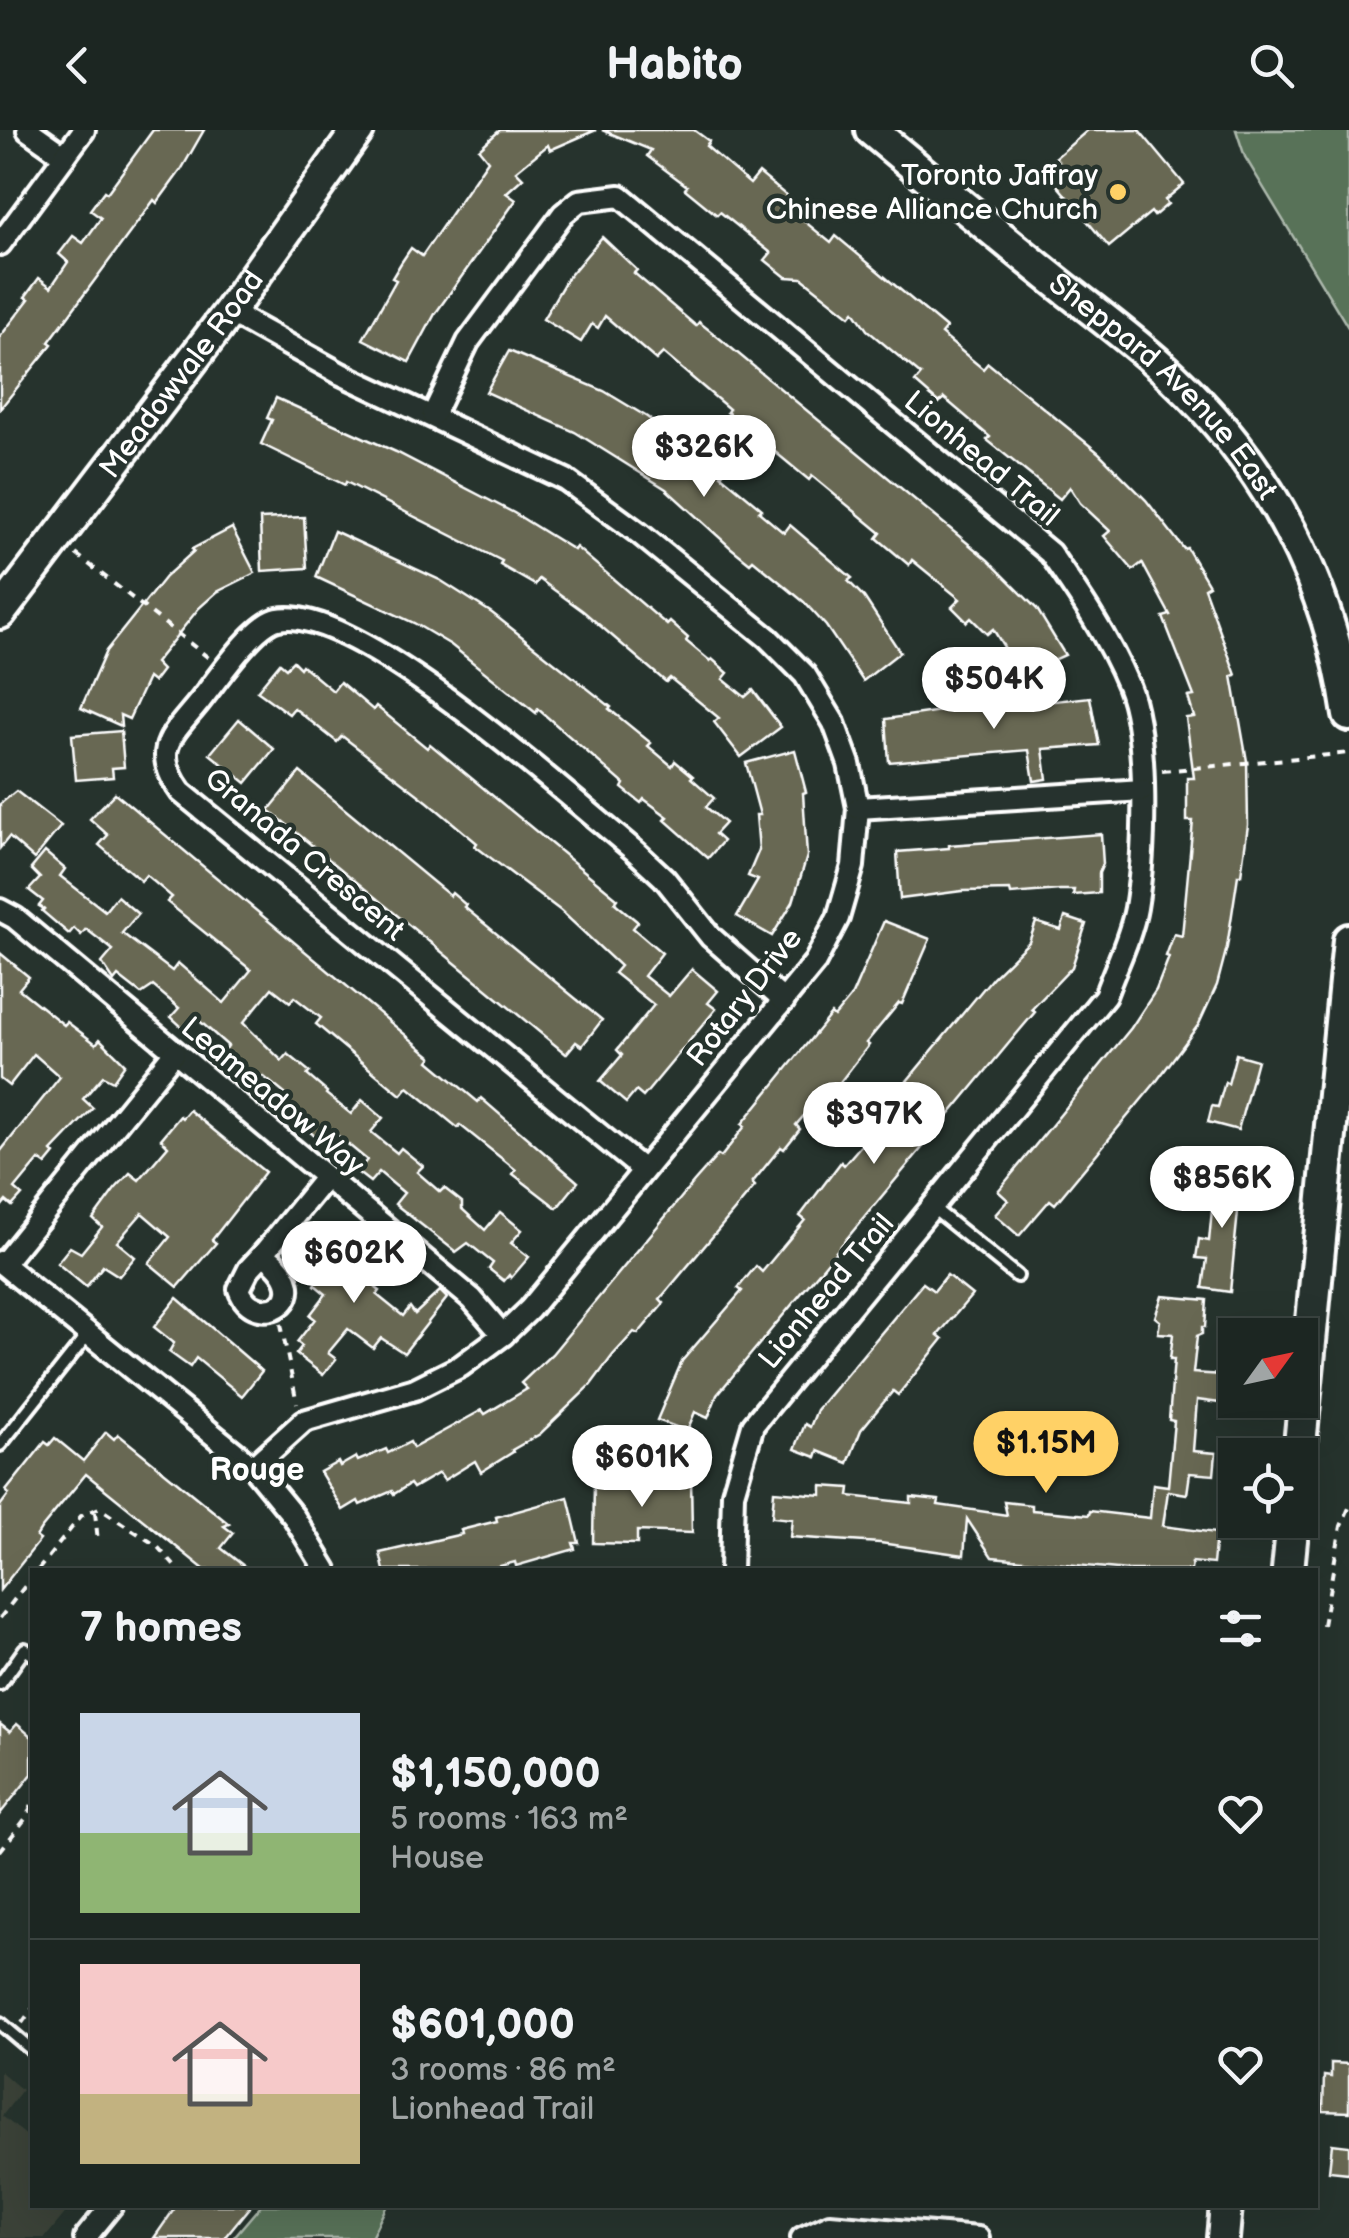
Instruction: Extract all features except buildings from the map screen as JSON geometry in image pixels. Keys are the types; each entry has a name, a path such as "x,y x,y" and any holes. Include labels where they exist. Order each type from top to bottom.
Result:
{"main road":[{"name":"Meadowvale Road","path":"0,613 230,312 358,130"},
{"name":"Sheppard Avenue East","path":"871,130 1171,375 1227,435 1277,504 1323,601 1340,657 1349,715"},
{"path":"1301,1438 1349,940"},
{"path":"1288,1568 1291,1538"},
{"path":"1222,2238 1226,2208"}],"street":[{"path":"28,130 65,156"},
{"path":"0,244 84,130"},
{"name":"Lionhead Trail","path":"432,414 468,342 563,214 579,201 620,196 1050,552 1094,617 1130,689 1143,782 1136,911 1105,996 753,1425 733,1493 731,1568"},
{"name":"Rotary Drive","path":"230,312 325,366 566,480 640,534 768,638 805,675 834,723 850,764 858,808 853,866 838,918 815,962 530,1309 461,1366 415,1389 304,1422 253,1466"},
{"name":"Granada Crescent","path":"643,1170 181,792 167,772 166,742 244,646 274,619 302,618 365,644 425,681 636,852 664,878 711,937 784,1001"},
{"path":"858,808 1143,782"},
{"name":"Leameadow Way","path":"0,910 16,918 472,1300 503,1334"},
{"path":"174,1053 1,1263 253,1466 294,1518 325,1568"},
{"path":"264,1254 288,1277 288,1293 278,1306 262,1310 247,1304 239,1289 249,1269 325,1178"},
{"path":"85,2238 110,2208"},
{"path":"802,2238 830,2225 978,2238"}],"lane":[{"path":"933,1208 1017,1276"},
{"path":"0,1444 89,1334"},
{"path":"0,1684 25,1650 30,1653"},
{"path":"0,2023 30,2048"}],"path":[{"path":"58,537 92,569 224,671"},
{"path":"1143,782 1349,753"},
{"path":"278,1306 295,1399 304,1422"},
{"path":"40,1568 81,1516 99,1508 158,1546 177,1568"},
{"path":"1324,1624 1341,1526 1349,1508"},
{"path":"95,1510 98,1542"},
{"path":"0,1618 30,1580"},
{"path":"0,1851 30,1809"}],"shaded area":[{"path":"0,2071 22,2090 2,2116 30,2138 30,2208 70,2208 45,2238 0,2238"}],"green space":[{"path":"1236,130 1349,130 1349,329 1245,157"},
{"path":"258,2208 386,2208 371,2238 233,2238"}],"place":[{"name":"Toronto Jaffray Chinese Alliance Church","path":"1118,192"}],"district":[{"name":"Rouge","path":"257,1469"}]}
